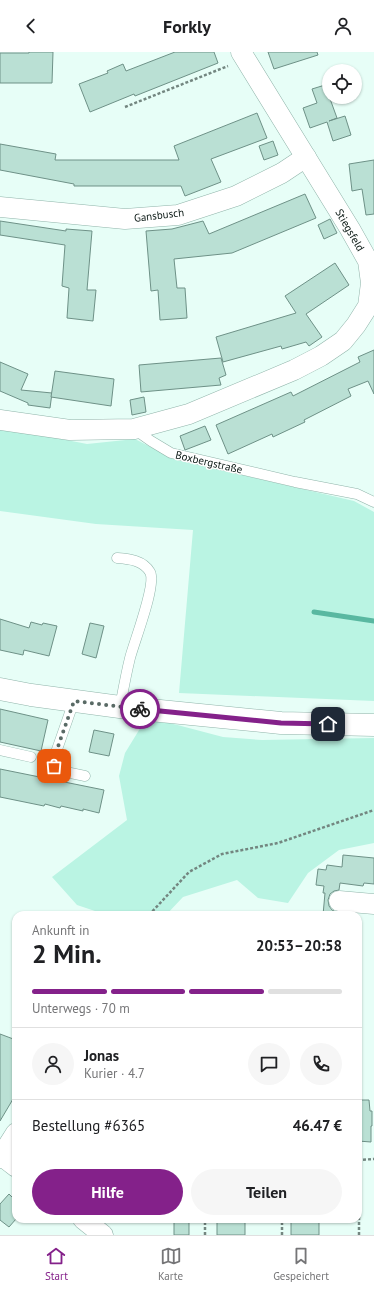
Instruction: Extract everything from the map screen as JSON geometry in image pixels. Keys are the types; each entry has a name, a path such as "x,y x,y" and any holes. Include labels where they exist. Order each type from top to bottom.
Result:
{"main road":[{"path":"0,689 31,695 120,707 281,723 374,725"}],"street":[{"name":"Stiegsfeld","path":"134,429 189,414 294,370 321,356 343,340 371,305 371,283 368,261 350,229 243,55"},
{"name":"Gansbusch","path":"0,207 125,219 178,215 236,196 282,173 306,157"},
{"path":"0,420 70,430 134,429"},
{"path":"338,901 374,904"},
{"path":"6,1161 12,1144"},
{"path":"88,1223 103,1235"}],"lane":[{"name":"Boxbergstraße","path":"134,429 171,453 294,482 357,494 374,502"},
{"path":"117,558 136,560 146,567 150,572 152,579 148,599 130,658 120,707"},
{"path":"74,701 54,758 54,766 61,771 85,776"},
{"path":"0,750 31,757"}],"path":[{"path":"125,107 243,55"},
{"path":"153,911 189,872 222,854 278,843 374,810"},
{"path":"362,1160 374,1159"},
{"path":"204,1223 204,1235"},
{"path":"282,1223 282,1235"},
{"path":"359,1223 359,1235"}],"green space":[{"path":"0,427 87,444 135,439 174,459 354,501 374,512 374,701 179,693 193,530 96,524 0,511"},
{"path":"147,717 223,737 262,740 374,738 374,843 339,850 308,873 288,903 258,898 237,880 183,897 170,911 95,911 77,905 52,877 127,820 119,776 125,753"}],"building":[{"path":"53,52 52,83 0,83 0,53"},
{"path":"175,52 214,52 218,63 90,112 79,84 108,73 107,71 123,64 126,71"},
{"path":"268,52 317,52 318,55 274,69"},
{"path":"322,86 322,104 332,104 337,118 329,121 345,116 351,135 333,141 327,122 310,128 303,108 317,103 312,89"},
{"path":"257,113 267,138 211,159 221,182 185,196 181,186 74,186 74,184 0,170 0,144 56,154 55,160 179,160 174,146"},
{"path":"273,141 278,155 264,160 259,146"},
{"path":"374,160 374,214 366,215 362,189 352,191 349,164"},
{"path":"305,194 316,218 232,253 174,259 177,288 185,288 187,318 160,320 158,290 151,291 146,231 172,229 203,221 209,234"},
{"path":"330,219 337,233 324,239 318,225"},
{"path":"0,221 66,231 66,229 92,231 87,290 96,290 93,321 67,318 69,288 62,286 65,245 0,235"},
{"path":"335,263 349,285 306,314 322,337 309,346 306,342 282,349 281,346 223,362 216,337 296,313 285,296"},
{"path":"374,350 374,394 368,381 348,389 351,396 304,420 305,422 273,437 272,434 228,454 216,425 291,392 293,396 360,362 358,357"},
{"path":"221,358 226,375 219,378 221,385 141,392 139,365"},
{"path":"0,362 28,374 21,390 52,393 50,408 28,405 28,403 0,391"},
{"path":"55,371 114,379 111,406 51,397"},
{"path":"144,397 146,412 132,415 130,400"},
{"path":"205,426 211,440 185,450 180,436"},
{"path":"0,619 29,628 31,622 42,625 43,623 57,626 49,656 24,650 23,655 0,650"},
{"path":"90,623 104,626 96,658 82,654"},
{"path":"0,709 48,720 41,751 0,742"},
{"path":"94,730 114,734 109,756 89,752"},
{"path":"0,769 104,790 99,813 61,806 60,808 45,804 44,806 0,797"},
{"path":"343,855 374,858 374,884 364,883 363,886 340,883 339,890 330,894 328,900 329,906 334,911 323,911 324,886 316,885 318,869 326,870 327,865 342,867"},
{"path":"0,1034 12,1038 12,1101 0,1121"},
{"path":"362,1100 369,1100 370,1111 372,1111 371,1142 362,1141"},
{"path":"9,1194 12,1197 12,1223 9,1227 0,1220 0,1204"},
{"path":"174,1223 189,1223 189,1235 174,1235"},
{"path":"217,1223 245,1223 245,1235 217,1235"},
{"path":"291,1223 319,1223 319,1235 291,1235"}],"waterway":[{"path":"314,612 374,621"}],"way so far":[{"path":"54,766 54,758 74,701 140,709"}],"route":[{"path":"140,709 281,723 328,724"}]}
